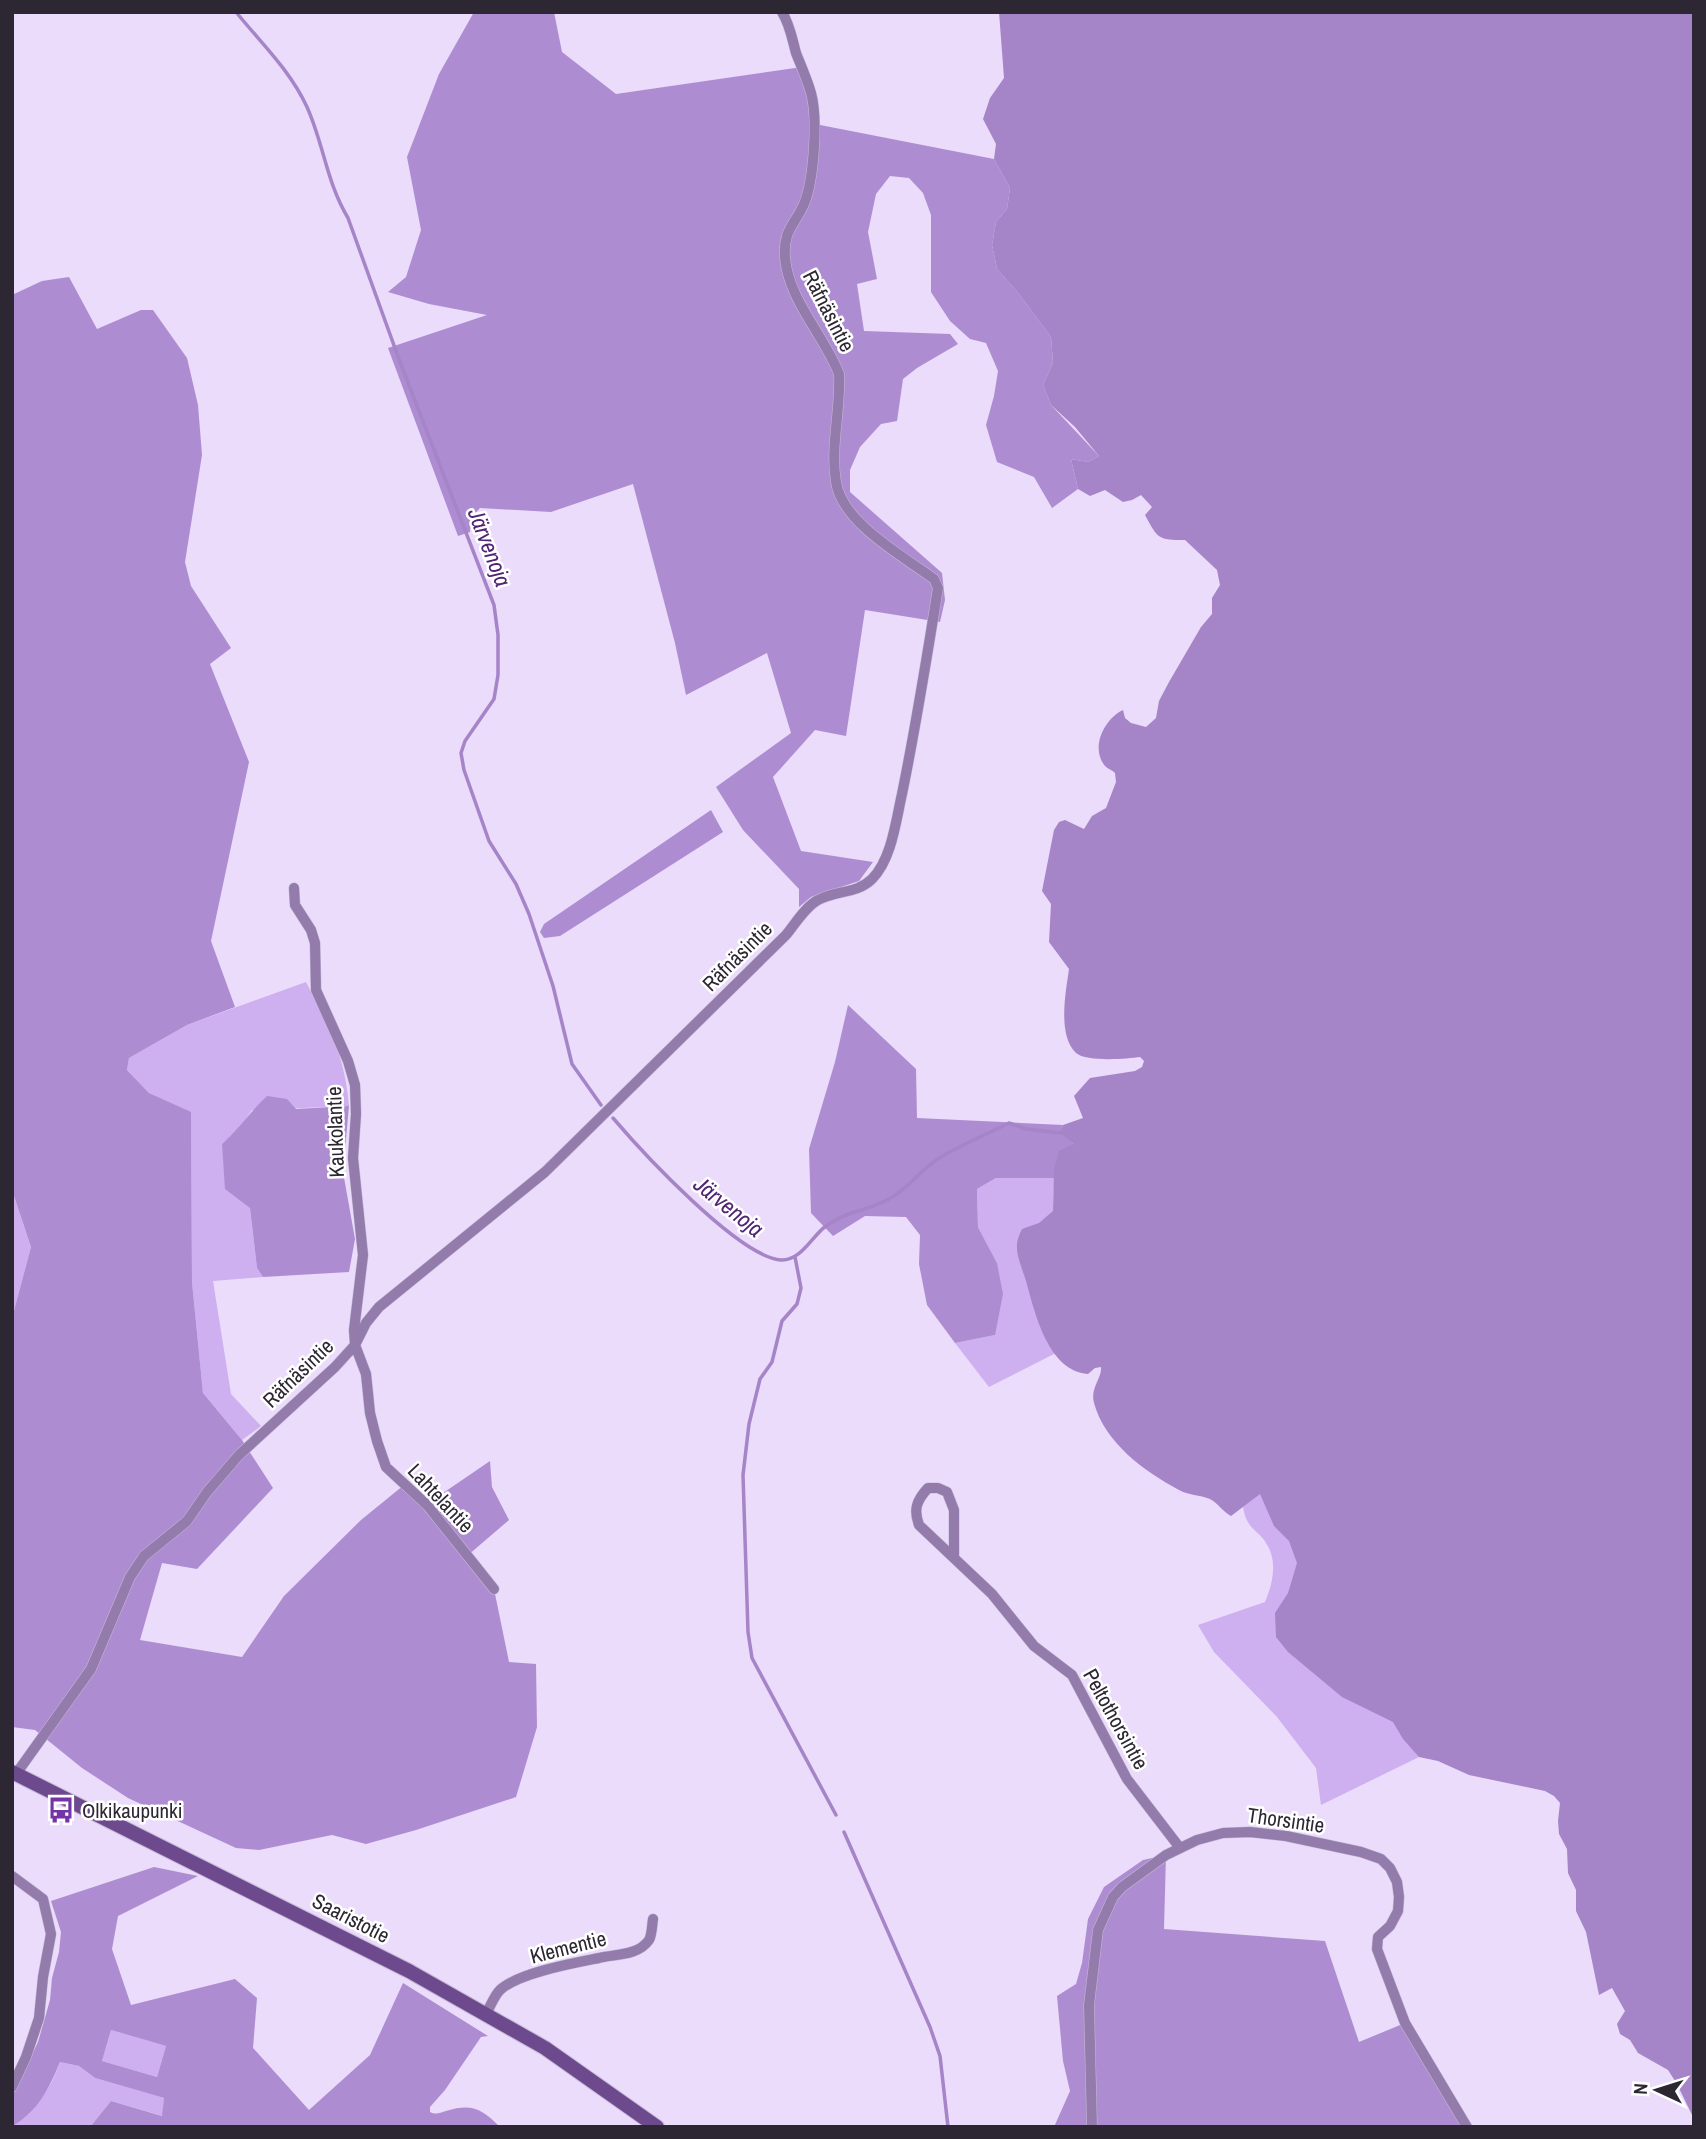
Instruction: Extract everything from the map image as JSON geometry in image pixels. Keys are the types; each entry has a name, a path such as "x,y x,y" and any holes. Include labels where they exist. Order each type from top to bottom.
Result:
{"main road":[{"name":"Saaristotie","path":"14,1773 397,1965 545,2048 657,2127"}],"street":[{"name":"Räfnäsintie","path":"14,1773 91,1669 130,1577 144,1556 187,1521 207,1492 240,1455 335,1367 355,1345 366,1322 379,1307 545,1172 786,935 815,901 832,894 858,890 873,878 882,863 890,842 912,745 938,588 934,579 855,519 842,502 836,482 839,374 833,357 789,281 785,256 788,228 804,204 812,165 815,124 812,95 789,25 782,12"},
{"name":"Kaukolantie","path":"294,888 295,905 311,930 315,943 316,990 348,1061 355,1085 353,1158 363,1255 354,1313 355,1345"},
{"name":"Lahtelantie","path":"355,1345 366,1374 372,1422 386,1467 427,1505 494,1589"},
{"name":"Peltothorsintie","path":"954,1557 954,1510 947,1492 928,1488 916,1506 915,1515 919,1525 992,1594 1034,1646 1072,1675 1127,1779 1180,1848"},
{"name":"Thorsintie","path":"1092,2127 1089,2004 1098,1930 1113,1896 1180,1848 1223,1833 1250,1832 1286,1836 1361,1852 1381,1859 1390,1868 1397,1882 1398,1911 1390,1926 1378,1937 1377,1949 1405,2023 1466,2123"},
{"path":"12,1876 43,1899 51,1934 39,2018 26,2057 12,2087"},
{"name":"Klementie","path":"486,2014 500,1990 523,1978 640,1948 650,1938 653,1919"}],"shaded area":[{"path":"474,12 554,12 562,52 616,94 802,67 815,124 994,159 1010,188 1007,209 996,222 992,245 997,269 1051,337 1053,363 1043,385 1051,405 1099,456 1088,462 1071,459 1078,489 1052,508 1034,477 997,462 986,425 998,371 986,343 970,339 950,321 931,292 931,215 923,193 909,178 890,176 876,194 868,232 877,279 857,284 864,331 950,334 958,344 903,379 897,421 881,424 860,447 850,470 850,492 942,573 945,600 940,622 865,610 846,736 815,730 773,777 801,851 873,862 859,881 811,897 799,907 799,889 743,830 716,787 791,733 767,653 686,695 633,484 551,512 480,508 471,518 470,532 458,536 388,348 487,315 429,304 388,292 406,277 421,230 407,157 439,74"},
{"path":"999,12 1694,12 1694,2119 1668,2070 1638,2053 1630,2040 1620,2034 1617,2024 1625,2011 1612,1988 1599,1995 1586,1932 1576,1911 1576,1890 1568,1873 1567,1849 1559,1834 1560,1803 1545,1791 1469,1775 1438,1761 1419,1757 1403,1739 1393,1722 1342,1697 1288,1652 1276,1637 1275,1613 1288,1593 1297,1563 1289,1541 1274,1526 1260,1494 1231,1516 1210,1499 1179,1490 1140,1465 1116,1443 1099,1417 1093,1397 1101,1367 1088,1374 1063,1363 1045,1338 1034,1309 1019,1258 1017,1241 1022,1229 1039,1223 1053,1211 1054,1169 1059,1151 1073,1144 1060,1133 1063,1125 1083,1118 1074,1096 1090,1078 1135,1071 1142,1067 1144,1061 1140,1057 1106,1059 1081,1056 1070,1045 1066,1035 1064,1012 1069,969 1049,942 1051,904 1042,891 1054,830 1059,822 1065,820 1084,829 1092,816 1106,808 1116,782 1115,773 1105,766 1099,751 1105,727 1123,710 1125,718 1131,723 1146,727 1156,718 1159,701 1169,682 1201,627 1212,614 1212,598 1220,585 1217,570 1185,540 1164,538 1156,533 1145,515 1152,507 1141,495 1123,502 1105,490 1090,496 1078,489 1071,459 1088,462 1099,456 1075,427 1051,405 1043,385 1053,363 1051,337 997,269 992,245 996,222 1007,209 1010,188 994,159 996,144 983,119 990,98 1004,78"},
{"path":"69,277 97,329 141,310 153,310 187,358 198,405 202,455 185,562 191,586 231,648 210,664 249,762 211,941 235,1007 187,1025 129,1058 127,1070 149,1093 191,1112 192,1282 203,1393 242,1440 273,1488 197,1569 162,1563 140,1640 242,1657 284,1596 361,1520 404,1485 427,1504 490,1461 492,1487 509,1520 467,1556 494,1589 509,1662 536,1664 537,1727 516,1797 366,1844 332,1835 259,1850 236,1848 128,1798 82,1768 35,1730 12,1727 12,1318 31,1247 12,1190 12,295 42,281"},
{"path":"711,810 723,832 560,936 544,938 540,932 544,924"},
{"path":"306,982 340,1056 349,1106 252,1110 239,1129 222,1144 250,1208 257,1268 263,1277 213,1281 231,1394 261,1426 242,1440 203,1393 192,1282 191,1113 149,1093 127,1070 129,1058 187,1025"},
{"path":"848,1005 916,1069 917,1118 1063,1125 1061,1133 1073,1144 1054,1169 1054,1178 996,1178 977,1189 978,1227 997,1263 1003,1294 995,1335 955,1343 927,1305 919,1264 920,1235 906,1217 865,1216 833,1236 811,1213 809,1149 835,1062"},
{"path":"267,1096 287,1099 296,1109 349,1106 343,1172 355,1239 349,1272 263,1277 257,1268 250,1208 225,1189 222,1144"},
{"path":"996,1178 1054,1178 1053,1211 1063,1330 1054,1354 989,1387 955,1343 995,1335 997,1263 978,1227 977,1189"},
{"path":"12,1190 31,1247 12,1318"},
{"path":"1277,1471 1455,1731 1419,1757 1321,1805 1316,1768 1277,1717 1214,1652 1198,1625 1265,1602 1272,1580 1272,1557 1264,1540 1247,1520 1243,1507"},
{"path":"1166,1855 1164,1929 1325,1941 1359,2042 1405,2023 1467,2127 1054,2127 1070,2091 1063,2061 1057,1996 1076,1984 1088,1919 1104,1887 1143,1860"},
{"path":"154,1867 198,1876 118,1916 112,1949 131,2005 235,1979 257,1998 253,2048 309,2110 370,2055 403,1983 488,2036 481,2037 445,2090 430,2107 430,2112 476,2109 500,2127 90,2127 111,2101 162,2116 164,2098 95,2078 79,2066 60,2062 42,2099 12,2127 12,2095 38,2042 50,2000 59,1952 61,1932 51,1901","holes":["111,2030 166,2046 157,2077 102,2061"]},
{"path":"111,2030 166,2046 157,2077 102,2061"},
{"path":"60,2062 79,2066 95,2078 164,2098 163,2116 111,2101 90,2127 13,2127 42,2098"}],"waterway":[{"name":"Järvenoja","path":"236,12 284,69 307,107 330,177 348,218 400,362 494,605 498,635 498,675 494,699 465,741 461,753 464,770 489,841 516,884 529,914 553,986 572,1064 601,1105"},
{"name":"Järvenoja","path":"613,1118 668,1177 717,1223 763,1254 781,1260 794,1257 834,1221 889,1199 938,1159 1009,1123 1026,1129 1060,1133"},
{"path":"795,1257 801,1288 797,1304 782,1321 772,1362 760,1379 749,1424 743,1475 748,1632 752,1658 836,1815"},
{"path":"844,1832 930,2027 940,2056 948,2127"}],"place":[{"name":"Olkikaupunki","path":"61,1810"}]}
